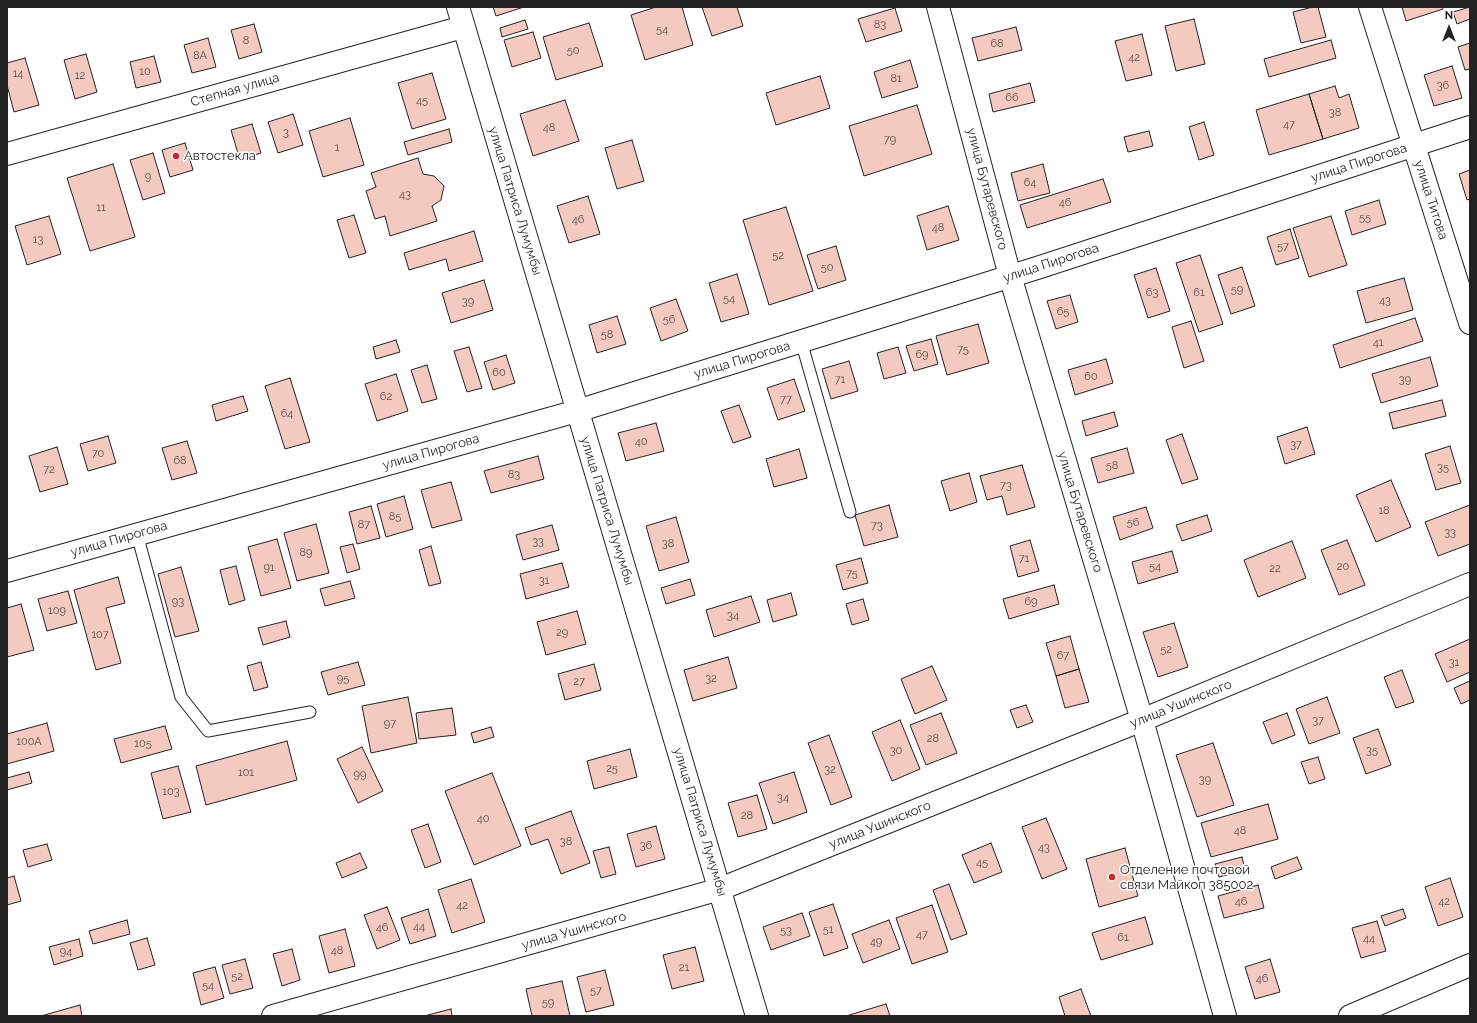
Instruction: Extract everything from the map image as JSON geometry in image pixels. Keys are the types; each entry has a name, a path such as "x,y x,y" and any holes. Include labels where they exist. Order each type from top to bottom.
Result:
{"street":[{"name":"улица Бутаревского","path":"938,7 1010,276 1142,720 1225,1016"},
{"name":"улица Титова","path":"1370,7 1470,323"},
{"name":"Степная улица","path":"7,154 461,17"},
{"name":"улица Патриса Лумумбы","path":"461,17 757,1016"},
{"name":"улица Пирогова","path":"7,571 578,411 1010,276 1470,127"},
{"name":"улица Ушинского","path":"273,1016 720,889 1142,720 1470,584"},
{"path":"1350,1016 1470,965"}],"lane":[{"path":"801,341 850,512"},
{"path":"137,534 180,697 208,731 310,712"}],"building":[{"path":"493,7 524,7 496,16"},
{"path":"656,7 682,7 693,45 645,60 631,15"},
{"path":"702,7 737,7 743,26 712,36"},
{"path":"1318,7 1326,37 1301,43 1293,12"},
{"path":"1402,7 1442,7 1443,9 1406,21"},
{"path":"1470,7 1470,19 1457,24 1453,12"},
{"path":"895,8 902,31 866,42 858,19"},
{"path":"1194,19 1205,64 1176,71 1165,26"},
{"path":"525,20 528,29 502,37 500,28"},
{"path":"589,23 603,66 556,80 543,37"},
{"path":"254,24 262,52 239,59 231,30"},
{"path":"1016,27 1022,50 978,61 972,38"},
{"path":"533,32 541,58 512,67 504,40"},
{"path":"1142,34 1152,75 1126,81 1115,41"},
{"path":"208,38 216,67 192,73 184,45"},
{"path":"1331,40 1336,58 1269,77 1264,59"},
{"path":"1470,43 1470,69 1465,70 1458,47"},
{"path":"86,54 97,92 75,99 64,60"},
{"path":"154,56 161,82 136,88 130,62"},
{"path":"25,58 39,105 14,112 7,85 7,63"},
{"path":"910,60 918,87 882,98 874,72"},
{"path":"1452,66 1462,98 1434,106 1424,75"},
{"path":"432,73 446,119 412,129 398,83"},
{"path":"820,76 830,108 776,125 766,93"},
{"path":"1030,83 1035,102 993,112 989,94"},
{"path":"1335,86 1339,98 1349,94 1359,128 1323,139 1309,94"},
{"path":"1309,94 1323,139 1269,155 1256,110"},
{"path":"565,100 579,141 533,156 520,114"},
{"path":"917,105 932,154 864,176 849,126"},
{"path":"293,114 303,145 278,153 268,122"},
{"path":"350,118 364,165 323,177 309,131"},
{"path":"1204,122 1214,155 1199,160 1189,127"},
{"path":"252,124 261,153 240,160 231,130"},
{"path":"449,129 452,142 408,155 404,142"},
{"path":"1149,131 1153,146 1128,152 1124,137"},
{"path":"632,140 644,181 617,189 605,148"},
{"path":"185,143 193,170 170,177 162,150"},
{"path":"153,153 165,193 143,200 130,160"},
{"path":"418,158 423,174 434,176 444,186 441,200 432,206 437,221 390,236 385,216 375,219 366,191 376,187 371,173"},
{"path":"113,164 135,237 90,251 67,178"},
{"path":"1043,164 1050,193 1018,201 1011,173"},
{"path":"1470,170 1470,199 1467,200 1459,174"},
{"path":"1103,179 1111,202 1027,228 1020,205"},
{"path":"588,196 600,234 569,243 557,206"},
{"path":"1379,200 1386,224 1352,235 1345,211"},
{"path":"948,206 959,240 927,250 917,216"},
{"path":"786,207 813,291 769,305 743,220"},
{"path":"354,215 366,253 349,258 337,220"},
{"path":"49,216 61,254 27,265 15,226"},
{"path":"1331,216 1347,265 1309,277 1293,228"},
{"path":"1290,229 1299,258 1276,265 1267,237"},
{"path":"474,231 483,261 449,271 446,259 409,270 404,253"},
{"path":"836,246 846,280 818,289 807,255"},
{"path":"1200,255 1223,324 1199,332 1176,263"},
{"path":"1242,267 1255,306 1231,314 1218,275"},
{"path":"1156,268 1170,311 1148,318 1134,275"},
{"path":"737,274 749,314 721,322 709,283"},
{"path":"1404,278 1413,310 1366,323 1357,291"},
{"path":"484,280 493,310 451,323 442,293"},
{"path":"1070,295 1078,322 1056,329 1047,301"},
{"path":"676,299 688,331 661,341 650,308"},
{"path":"617,316 626,344 597,353 589,325"},
{"path":"1415,318 1423,341 1340,368 1333,345"},
{"path":"1191,321 1204,361 1184,368 1172,327"},
{"path":"978,324 989,363 947,375 936,336"},
{"path":"931,339 938,364 914,371 906,346"},
{"path":"396,340 400,352 376,359 373,347"},
{"path":"469,347 482,388 467,392 454,351"},
{"path":"898,347 906,373 884,379 877,353"},
{"path":"506,355 515,383 493,390 484,362"},
{"path":"1430,357 1438,386 1381,403 1372,374"},
{"path":"1106,359 1113,383 1075,395 1068,370"},
{"path":"849,361 858,391 831,399 822,369"},
{"path":"427,365 437,399 422,403 411,370"},
{"path":"396,374 408,411 377,421 365,384"},
{"path":"290,378 310,442 285,449 265,386"},
{"path":"794,379 805,411 778,420 767,388"},
{"path":"243,396 248,411 216,421 212,405"},
{"path":"1442,400 1446,416 1393,429 1389,413"},
{"path":"739,405 751,437 733,443 721,411"},
{"path":"1114,412 1118,426 1086,436 1082,421"},
{"path":"656,423 664,451 626,461 618,433"},
{"path":"1307,427 1315,454 1285,464 1277,437"},
{"path":"1182,434 1198,479 1182,484 1166,440"},
{"path":"108,436 116,463 88,471 80,444"},
{"path":"187,441 197,473 172,480 162,448"},
{"path":"1450,446 1461,483 1436,490 1425,454"},
{"path":"57,447 68,484 40,492 29,456"},
{"path":"1127,448 1134,473 1098,483 1091,458"},
{"path":"799,449 807,478 774,487 766,459"},
{"path":"538,456 544,479 491,493 484,471"},
{"path":"1022,465 1035,507 1007,515 1002,496 987,500 980,476"},
{"path":"969,473 977,502 950,511 941,481"},
{"path":"1391,480 1411,527 1376,542 1356,495"},
{"path":"451,482 462,520 432,528 421,490"},
{"path":"404,496 413,529 386,537 377,504"},
{"path":"889,505 898,537 864,546 855,515"},
{"path":"1470,505 1470,544 1438,556 1425,522"},
{"path":"371,506 380,538 357,544 349,512"},
{"path":"1146,507 1153,528 1120,540 1113,517"},
{"path":"1207,515 1212,531 1182,541 1176,525"},
{"path":"676,517 689,562 659,571 646,526"},
{"path":"316,524 329,573 297,581 284,533"},
{"path":"552,525 559,550 523,560 516,535"},
{"path":"277,539 291,588 261,596 248,547"},
{"path":"1030,540 1039,571 1018,577 1010,546"},
{"path":"1347,540 1365,585 1339,595 1321,550"},
{"path":"1292,541 1306,578 1258,597 1244,560"},
{"path":"353,544 360,569 347,573 340,547"},
{"path":"431,546 441,583 429,586 419,550"},
{"path":"1172,551 1178,572 1138,584 1132,562"},
{"path":"861,558 868,583 843,590 836,565"},
{"path":"562,563 569,587 526,599 520,574"},
{"path":"236,566 245,600 229,605 220,570"},
{"path":"181,567 199,631 175,637 158,574"},
{"path":"118,577 125,603 106,608 121,663 96,670 74,590"},
{"path":"690,579 695,595 666,604 661,588"},
{"path":"350,581 355,598 325,606 320,589"},
{"path":"1054,585 1059,604 1009,619 1003,599"},
{"path":"68,591 77,623 47,631 38,599"},
{"path":"791,593 797,615 773,622 767,600"},
{"path":"751,596 760,622 714,637 706,610"},
{"path":"863,599 869,620 852,625 846,604"},
{"path":"21,604 34,650 7,657 7,608"},
{"path":"577,611 586,644 546,655 537,622"},
{"path":"286,621 290,637 263,645 258,628"},
{"path":"1174,623 1188,667 1158,677 1143,632"},
{"path":"1070,636 1079,669 1056,676 1046,643"},
{"path":"1470,639 1470,672 1447,682 1435,654"},
{"path":"728,657 737,688 693,701 684,670"},
{"path":"261,662 268,687 254,691 247,666"},
{"path":"358,662 365,685 328,695 321,672"},
{"path":"594,664 601,690 565,700 558,674"},
{"path":"932,666 947,700 915,714 901,679"},
{"path":"1079,669 1089,702 1065,708 1056,676"},
{"path":"1402,670 1414,702 1396,708 1384,677"},
{"path":"1470,681 1470,700 1461,704 1454,688"},
{"path":"408,697 417,743 371,753 362,706"},
{"path":"1327,697 1340,733 1309,744 1296,709"},
{"path":"1026,705 1033,722 1017,728 1010,710"},
{"path":"452,708 456,735 419,739 416,713"},
{"path":"941,713 957,753 926,765 910,725"},
{"path":"1287,713 1295,735 1272,744 1263,722"},
{"path":"900,720 920,769 892,781 872,732"},
{"path":"47,723 54,751 7,764 7,734"},
{"path":"165,726 172,749 121,763 114,739"},
{"path":"491,727 494,737 474,743 471,733"},
{"path":"1378,729 1391,765 1366,774 1353,738"},
{"path":"829,735 852,797 831,805 808,743"},
{"path":"287,741 297,780 206,805 196,766"},
{"path":"1213,743 1234,805 1197,817 1176,755"},
{"path":"362,747 383,791 358,803 337,759"},
{"path":"630,749 637,777 594,789 587,761"},
{"path":"1318,757 1325,779 1309,784 1301,762"},
{"path":"178,766 191,812 163,819 151,773"},
{"path":"29,772 32,783 7,790 7,778"},
{"path":"794,772 807,812 773,824 759,783"},
{"path":"492,773 521,846 474,865 445,791"},
{"path":"757,795 767,829 738,837 728,803"},
{"path":"1268,804 1278,839 1211,857 1201,823"},
{"path":"571,811 590,863 561,874 548,839 531,845 525,828"},
{"path":"1046,818 1067,869 1042,879 1022,827"},
{"path":"428,824 441,862 425,868 411,830"},
{"path":"656,826 665,859 636,867 627,834"},
{"path":"991,843 1002,872 974,883 962,855"},
{"path":"47,844 52,860 28,867 23,850"},
{"path":"609,847 616,874 601,878 593,851"},
{"name":"Отделение почтовой связи Майкоп 385002","path":"1125,848 1138,896 1099,907 1086,859"},
{"path":"360,853 367,868 342,878 336,863"},
{"path":"1242,857 1245,870 1219,877 1215,864"},
{"path":"1297,857 1302,869 1275,879 1271,867"},
{"path":"14,876 21,901 7,905 7,878"},
{"path":"1450,878 1463,917 1438,926 1425,887"},
{"path":"471,879 485,922 452,933 438,890"},
{"path":"949,884 967,934 951,940 933,890"},
{"path":"1258,885 1264,908 1224,918 1218,896"},
{"path":"833,904 848,948 824,956 809,912"},
{"path":"932,905 948,952 912,964 896,918"},
{"path":"387,907 400,940 377,949 364,915"},
{"path":"428,909 436,936 410,944 401,918"},
{"path":"1403,909 1406,918 1385,926 1381,916"},
{"path":"802,913 810,936 771,950 763,927"},
{"path":"1145,917 1153,944 1101,960 1092,933"},
{"path":"127,920 130,934 93,944 89,931"},
{"path":"889,920 900,949 863,963 852,934"},
{"path":"1377,921 1386,951 1361,958 1352,928"},
{"path":"345,929 355,966 329,973 319,936"},
{"path":"147,938 155,965 138,970 130,943"},
{"path":"79,939 83,956 54,965 49,947"},
{"path":"695,947 704,981 672,989 663,955"},
{"path":"292,949 300,980 282,986 273,954"},
{"path":"245,959 253,988 230,994 222,965"},
{"path":"1270,959 1280,992 1255,999 1245,967"},
{"path":"215,967 224,998 201,1005 193,973"},
{"path":"605,970 614,1005 586,1012 577,977"},
{"path":"562,981 570,1016 532,1016 526,989"},
{"path":"1081,989 1091,1016 1065,1016 1059,997"},
{"path":"886,1004 890,1016 846,1016"},
{"path":"80,1005 82,1016 41,1016"},
{"path":"451,1009 452,1016 424,1016"}],"place":[{"name":"Автостекла","path":"176,156"},
{"name":"Отделение почтовой связи Майкоп 385002","path":"1112,877"}]}
